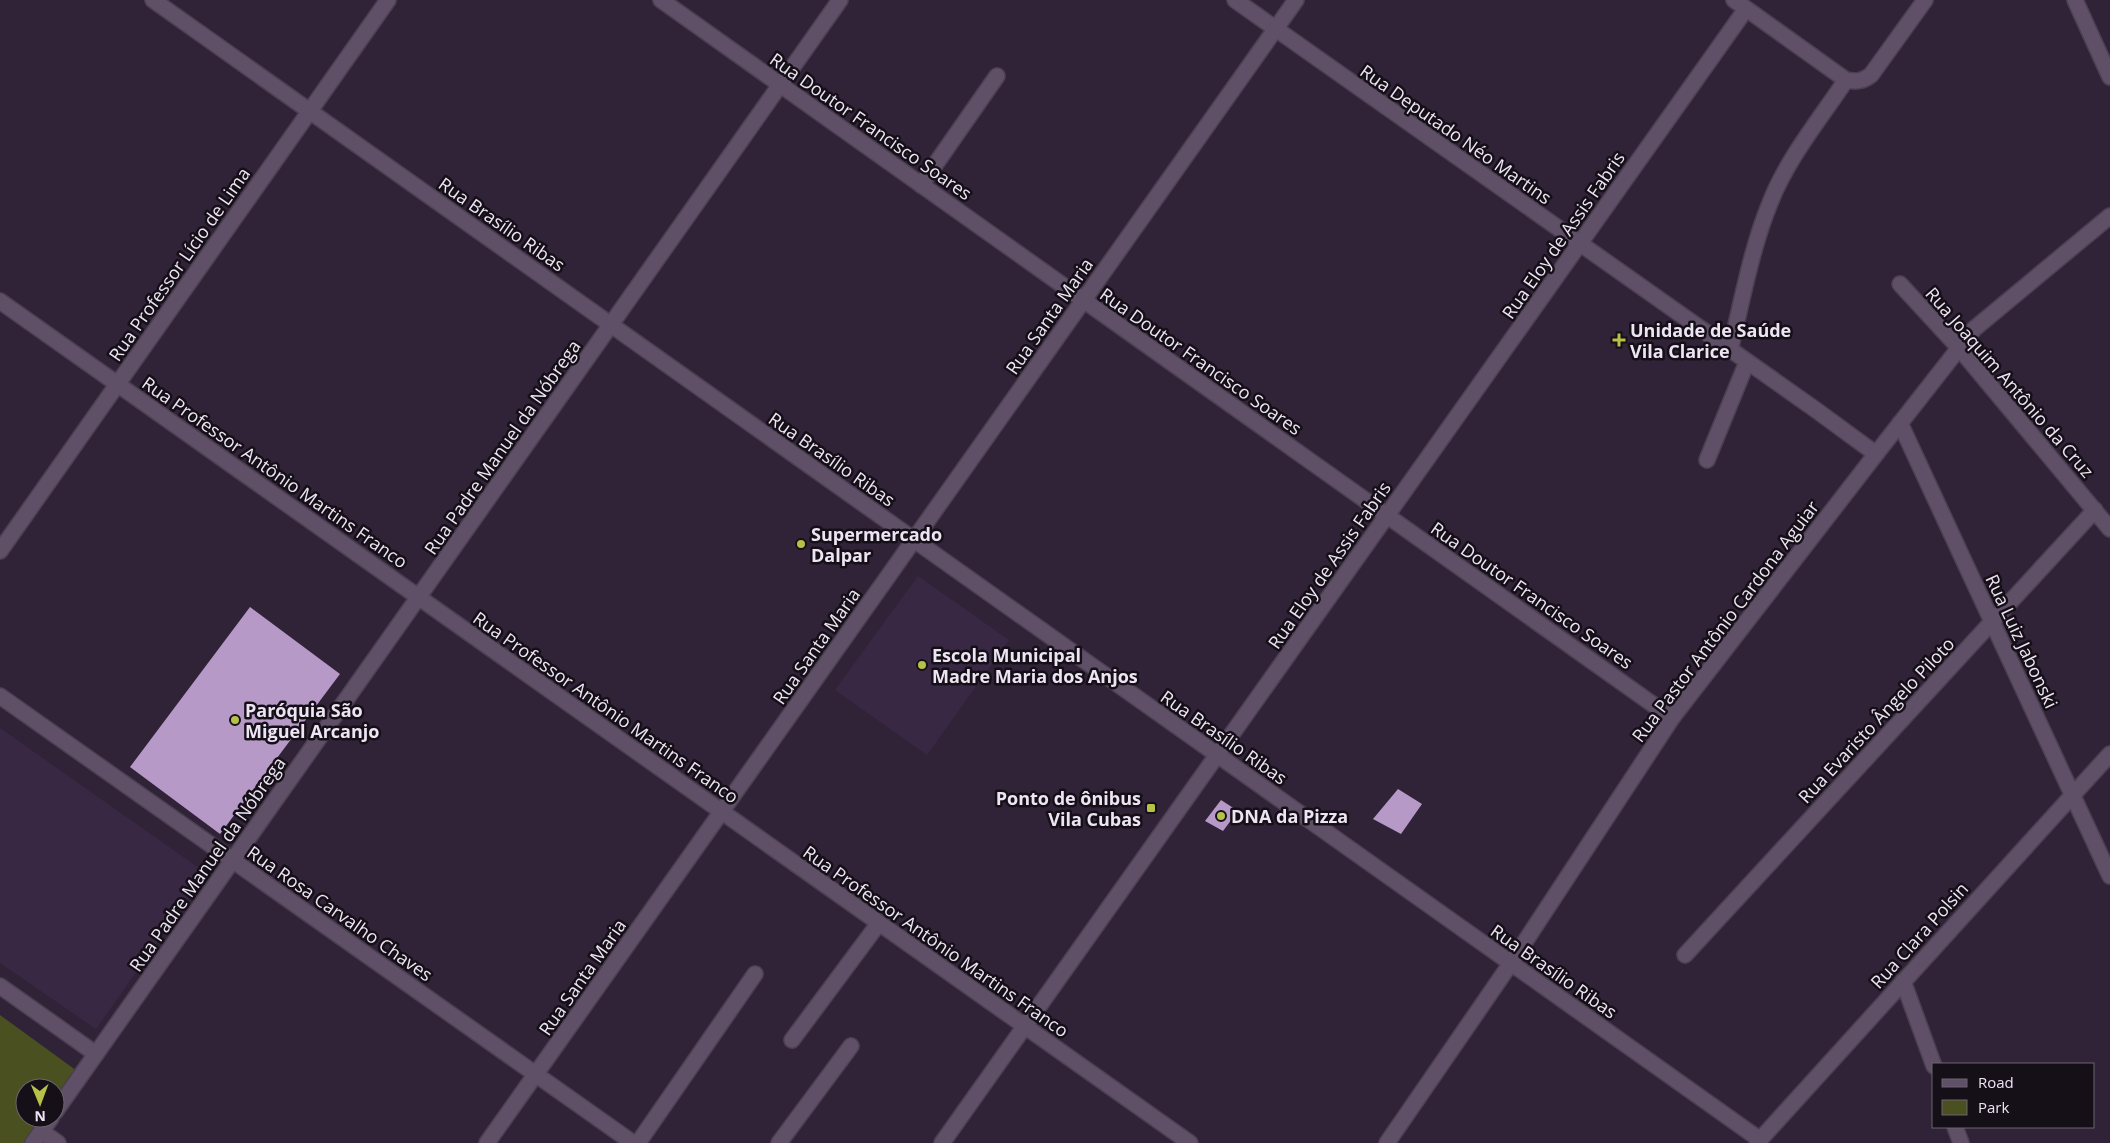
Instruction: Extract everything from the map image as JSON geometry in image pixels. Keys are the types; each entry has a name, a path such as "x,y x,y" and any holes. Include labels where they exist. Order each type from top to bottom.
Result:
{"street":[{"name":"Rua Brasílio Ribas","path":"153,0 1511,963 1758,1141"},
{"name":"Rua Professor Lício de Lima","path":"0,550 388,0"},
{"name":"Rua Doutor Francisco Soares","path":"661,0 1672,718"},
{"name":"Rua Padre Manuel da Nóbrega","path":"65,1098 840,0"},
{"name":"Rua Deputado Néo Martins","path":"1235,0 1876,454"},
{"name":"Rua Santa Maria","path":"487,1143 1296,0"},
{"path":"1740,4 1846,80 1856,82 1864,80 1871,75 1925,0"},
{"path":"2075,0 2110,77"},
{"name":"Rua Eloy de Assis Fabris","path":"942,1143 1580,244 1740,4"},
{"path":"921,185 997,76"},
{"path":"1730,350 1762,224 1770,201 1794,158 1846,80"},
{"name":"Rua Pastor Antônio Cardona Aguiar","path":"1387,1143 1511,963 1672,718 1900,423 1974,329 2110,216"},
{"name":"Rua Joaquim Antônio da Cruz","path":"1900,284 1959,348 2110,529"},
{"name":"Rua Professor Antônio Martins Franco","path":"0,301 1190,1143"},
{"path":"1707,460 1747,362"},
{"name":"Rua Luiz Jabonski","path":"1900,423 2110,876"},
{"name":"Rua Evaristo Ângelo Piloto","path":"1685,954 2095,510"},
{"name":"Rua Rosa Carvalho Chaves","path":"0,696 633,1143"},
{"name":"Rua Clara Polsin","path":"1758,1141 2110,754"},
{"path":"792,1040 879,924"},
{"path":"638,1143 754,974"},
{"path":"1903,981 1933,1063"},
{"path":"0,986 96,1054"},
{"path":"779,1143 851,1046"},
{"path":"1955,1128 1961,1143"},
{"path":"37,1137 58,1143"}],"shaded area":[{"name":"Escola Municipal Madre Maria dos Anjos","path":"918,576 1009,640 927,755 835,690"},
{"path":"0,728 206,873 96,1029 0,963"}],"green space":[{"path":"0,1015 77,1071 65,1087 65,1078 15,1078 15,1128 35,1128 24,1143 0,1143"}],"building":[{"name":"Paróquia São Miguel Arcanjo","path":"250,607 340,674 220,834 130,767"},
{"path":"1398,789 1422,804 1401,834 1373,819"},
{"name":"DNA da Pizza","path":"1221,800 1238,811 1223,831 1205,821"}],"place":[{"name":"Unidade de Saúde Vila Clarice","path":"1619,340"},
{"name":"Supermercado Dalpar","path":"801,544"},
{"name":"Escola Municipal Madre Maria dos Anjos","path":"922,665"},
{"name":"Paróquia São Miguel Arcanjo","path":"235,720"},
{"name":"Ponto de ônibus Vila Cubas","path":"1151,808"},
{"name":"DNA da Pizza","path":"1221,816"}]}
